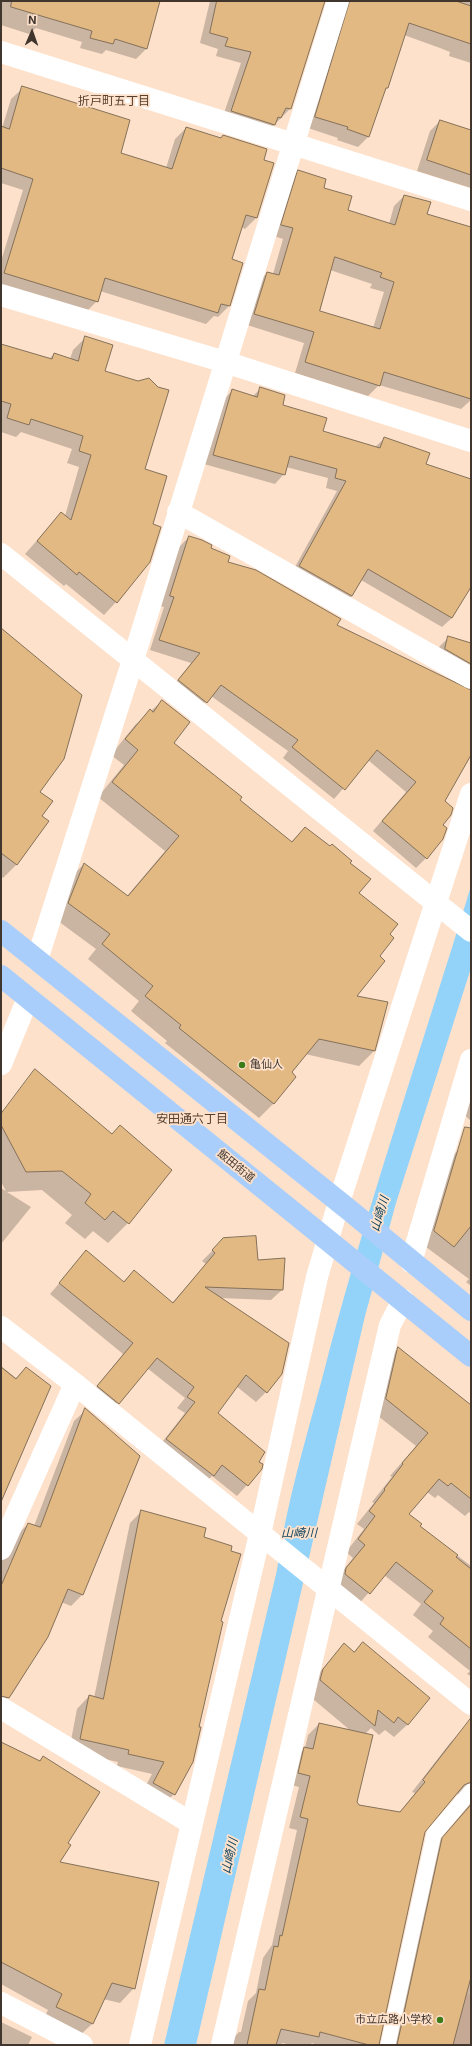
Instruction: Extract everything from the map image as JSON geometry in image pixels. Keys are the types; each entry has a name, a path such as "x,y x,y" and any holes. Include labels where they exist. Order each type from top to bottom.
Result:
{"highway":[{"path":"1,931 344,1206 471,1310"},
{"name":"飯田街道","path":"1,976 471,1356"}],"street":[{"path":"37,960 133,660 338,1"},
{"path":"1,52 471,200"},
{"path":"1,295 225,362 471,441"},
{"path":"178,512 471,678"},
{"path":"1,554 471,931"},
{"path":"140,2045 260,1534 317,1276 331,1244 344,1206 471,794"},
{"path":"1,1064 28,998"},
{"path":"405,1257 471,1060"},
{"path":"222,2045 396,1294"},
{"path":"1,1327 75,1384 471,1704"},
{"path":"1,1549 75,1384"},
{"path":"1,1708 191,1823"},
{"path":"1,2003 82,2045"}],"lane":[{"path":"388,2045 434,1834 471,1791"}],"shaded area":[{"name":"市立広路小学校","path":"417,1983 471,1995 471,2045 404,2045"}],"water":[{"name":"山崎川","path":"471,886 471,968 396,1203 365,1316 196,2045 164,2045 277,1570 285,1522 303,1450 356,1255"}],"building":[{"path":"12,1 160,1 147,49 115,39 113,44 90,38 92,31 11,7"},
{"path":"217,1 325,1 291,109 286,108 281,118 278,117 275,125 231,111 251,52 225,46 228,38 210,33"},
{"path":"350,1 456,1 471,6 471,44 409,23 388,88 386,88 369,137 347,129 348,127 315,117"},
{"path":"22,86 130,120 121,153 172,169 186,127 221,138 223,135 267,149 264,160 274,163 257,218 246,215 232,259 243,263 230,306 221,304 218,313 105,278 98,302 4,273 33,179 1,168 1,126 9,129"},
{"path":"440,120 471,130 471,175 427,160"},
{"path":"298,170 326,179 324,188 352,196 348,210 395,225 404,195 431,202 427,214 471,227 471,399 384,372 380,386 305,362 314,332 254,314 267,272 279,275 293,228 281,225","holes":["335,257 382,273 380,277 394,282 380,329 320,311"]},
{"path":"85,336 113,345 105,371 138,381 149,378 158,387 169,390 145,469 167,476 153,524 161,527 150,562 117,603 79,572 77,575 37,541 61,512 71,520 91,455 79,451 83,436 31,419 29,425 7,418 11,404 1,401 1,344 52,359 54,353 78,361"},
{"path":"260,387 285,395 283,405 327,418 323,431 380,448 384,437 430,453 426,464 471,479 471,587 452,618 368,569 352,596 299,566 346,481 335,478 337,469 290,456 285,475 213,455 232,389 257,397"},
{"path":"189,536 202,540 212,545 211,548 230,556 228,562 256,570 341,619 337,625 471,690 471,755 445,801 453,808 451,815 443,825 447,828 443,839 427,859 382,821 416,782 377,750 345,790 292,747 298,740 221,685 207,703 178,680 200,653 159,640 174,597 170,596"},
{"path":"1,628 82,695 64,759 40,792 53,801 42,816 49,821 17,865 1,853"},
{"path":"448,636 471,643 471,664 445,649"},
{"path":"162,700 190,722 174,743 242,797 240,800 292,842 305,827 330,846 332,844 352,861 350,863 371,879 359,893 398,924 390,934 394,938 380,956 385,961 357,996 388,1002 375,1051 319,1039 292,1072 296,1077 274,1104 179,1028 181,1025 145,996 153,986 102,944 110,934 68,903 84,863 128,896 179,836 112,782 138,750 125,739 150,709 153,712"},
{"path":"35,1069 112,1134 120,1125 172,1170 129,1224 113,1211 105,1220 85,1203 91,1194 62,1171 26,1172 1,1125 1,1114"},
{"path":"465,1127 471,1128 471,1226 454,1247 434,1231"},
{"path":"256,1236 258,1260 285,1258 283,1290 205,1287 289,1343 282,1374 267,1393 246,1375 218,1413 265,1452 259,1462 263,1464 262,1469 248,1486 222,1465 214,1476 166,1439 195,1402 187,1397 194,1387 157,1358 119,1404 97,1386 133,1343 59,1283 86,1250 124,1282 134,1270 173,1303 215,1253 212,1250 223,1238"},
{"path":"398,1347 471,1405 471,1499 451,1483 448,1486 439,1479 409,1514 422,1524 420,1526 458,1555 456,1557 471,1569 471,1649 440,1624 444,1618 424,1602 433,1591 396,1562 370,1594 345,1574 346,1568 365,1545 358,1539 375,1516 369,1511 403,1464 402,1463 428,1433 386,1399"},
{"path":"1,1367 16,1379 26,1367 51,1386 1,1502"},
{"path":"85,1408 140,1456 83,1595 68,1589 48,1637 9,1698 1,1696 1,1586 28,1523 40,1527"},
{"path":"141,1510 206,1528 204,1537 232,1546 231,1551 241,1554 221,1621 223,1622 199,1727 201,1727 193,1762 175,1795 153,1783 164,1762 128,1754 129,1750 80,1739 89,1695 103,1699"},
{"path":"363,1642 430,1698 408,1725 398,1717 394,1723 378,1710 375,1726 320,1680 323,1669 344,1643 354,1652"},
{"path":"471,1718 471,1782 464,1785 425,1832 379,2045 369,2045 320,2032 319,2037 281,2029 276,2045 247,2045 259,1989 265,1990 274,1946 278,1947 280,1935 282,1936 308,1819 300,1817 310,1776 298,1773 304,1747 313,1749 319,1723 373,1735 357,1802 359,1805 400,1812 425,1782 423,1780"},
{"path":"1,1742 40,1761 43,1756 100,1792 68,1843 71,1845 60,1862 159,1882 135,1989 112,1983 93,2024 56,2007 62,1994 1,1962"},
{"path":"471,1805 471,1977 453,2045 397,2045 442,1838"}],"place":[{"name":"亀仙人","path":"242,1065"},
{"name":"市立広路小学校","path":"440,2020"}],"district":[{"name":"折戸町五丁目","path":"114,101"},
{"name":"安田通六丁目","path":"192,1119"}]}
